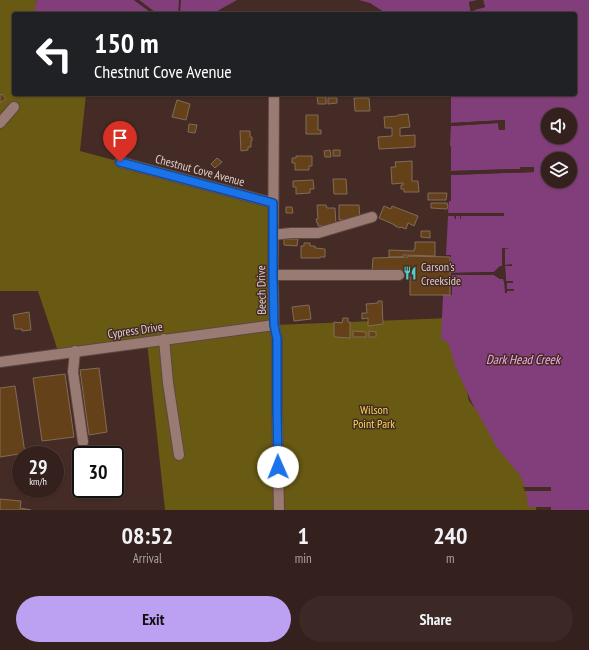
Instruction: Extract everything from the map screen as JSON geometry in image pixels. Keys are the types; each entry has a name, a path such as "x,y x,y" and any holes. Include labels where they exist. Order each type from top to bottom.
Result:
{"street":[{"name":"Beech Drive","path":"274,96 273,275 274,325 277,339 279,510"},
{"path":"0,123 14,107"},
{"name":"Chestnut Cove Avenue","path":"120,162 273,203"},
{"path":"273,235 318,233 372,217"},
{"path":"273,275 399,275"},
{"name":"Cypress Drive","path":"0,362 274,325"},
{"path":"164,339 168,383 179,455"},
{"path":"76,351 73,372 83,442"}],"green space":[{"name":"Wilson Point Park","path":"0,0 37,0 35,12 12,12 12,96 86,96 80,151 273,203 274,325 450,318 469,401 539,481 536,510 165,510 147,342 59,354 38,291 0,291"}],"water":[{"path":"37,0 134,0 150,12 35,12"},
{"path":"139,0 179,0 178,12 155,12"},
{"path":"181,0 237,0 217,12 180,12"},
{"path":"359,0 478,0 469,2 471,12 384,12 370,3"},
{"name":"Dark Head Creek","path":"483,0 589,0 589,510 551,510 551,507 528,507 526,491 550,491 550,487 525,487 520,475 497,448 472,403 455,366 449,345 441,339 443,295 450,295 452,275 494,275 500,279 503,279 507,291 514,291 514,289 507,289 506,283 513,281 506,282 505,266 512,265 505,265 505,249 502,249 502,266 494,272 450,273 451,255 446,255 448,216 455,216 456,219 456,216 460,216 461,219 461,216 503,216 503,213 448,213 449,201 451,201 451,175 534,172 534,167 520,167 520,169 451,171 451,126 498,123 499,130 505,129 505,120 451,123 451,96 577,96 577,12 474,12 474,10 485,7"}],"pier":[{"path":"134,0 139,0 155,12 150,12"},
{"path":"480,0 479,2 471,4 472,9 482,6 481,0 483,0 485,7 474,10 474,12 471,12 469,2"},
{"path":"505,120 505,130 499,130 498,123 451,126 451,123"},
{"path":"520,167 534,167 534,172 451,175 451,171 520,169"},
{"path":"448,213 504,213 504,216 461,216 460,219 460,216 456,216 455,219 454,216 448,216"},
{"path":"502,248 510,248 505,249 505,265 512,264 512,266 505,266 506,281 513,281 513,283 507,283 507,289 514,289 514,291 507,291 507,293 505,293 503,279 500,279 494,275 452,275 452,295 450,295 450,273 494,272 502,266"},
{"path":"523,487 551,487 551,491 524,491 525,489"}],"building":[{"path":"2,94 6,99 0,103 0,95"},
{"path":"317,97 326,97 326,104 318,104"},
{"path":"328,98 337,98 337,103 328,104"},
{"path":"354,98 369,98 370,111 355,111"},
{"path":"177,100 190,104 186,120 172,117"},
{"path":"408,114 410,127 400,128 400,136 415,135 415,147 379,149 378,137 392,136 392,128 385,128 384,117"},
{"path":"306,115 318,115 318,130 321,130 321,134 306,134"},
{"path":"189,124 197,125 195,133 188,132"},
{"path":"240,131 250,131 252,141 251,147 248,147 248,150 241,151"},
{"path":"330,150 331,157 325,157 324,151"},
{"path":"333,150 340,150 340,156 333,156"},
{"path":"296,156 312,156 312,166 309,166 309,170 295,170 295,163 292,163 292,158 296,158"},
{"path":"217,158 222,162 215,168 211,164"},
{"path":"412,161 412,181 418,181 419,192 404,192 404,189 401,189 401,185 403,185 403,183 392,184 391,167 396,167 395,162"},
{"path":"333,179 346,179 347,194 334,194"},
{"path":"313,180 314,189 310,189 310,193 296,194 296,187 293,187 293,181"},
{"path":"428,193 447,193 446,200 428,200"},
{"path":"431,203 447,203 448,206 447,209 431,208"},
{"path":"317,205 326,205 327,208 335,208 336,225 318,226 316,219 318,219"},
{"path":"339,205 359,205 360,219 339,220"},
{"path":"384,206 391,209 392,206 418,216 414,226 408,223 406,229 400,228 379,218"},
{"path":"286,207 292,207 293,213 286,213"},
{"path":"421,231 430,231 430,238 421,237"},
{"path":"284,239 298,239 297,246 284,245"},
{"path":"415,242 435,242 435,256 403,255 403,257 389,257 389,250 414,251"},
{"path":"304,243 310,243 310,246 315,246 315,248 325,249 325,257 301,258 301,246 304,246"},
{"path":"408,256 450,257 450,295 410,295 410,273 372,273 373,258"},
{"path":"378,301 382,301 383,324 368,326 368,318 362,319 362,313 367,313 366,304 378,303"},
{"path":"309,305 311,319 294,321 292,307"},
{"path":"29,312 31,330 22,331 22,329 15,329 13,315"},
{"path":"343,318 348,318 348,322 350,322 350,338 334,336 334,322 342,323"},
{"path":"353,331 366,332 366,337 353,337"},
{"path":"369,331 376,332 376,337 369,337"},
{"path":"99,368 107,432 89,435 80,370"},
{"path":"65,374 74,437 42,441 33,378"},
{"path":"15,386 24,446 12,446 12,455 0,457 0,388"},
{"path":"0,499 21,501 20,508 31,510 0,510"}],"place":[{"name":"Carson's Creekside","path":"410,273"}],"route":[{"path":"120,162 273,203 273,279 274,325 277,339 278,467"}]}
